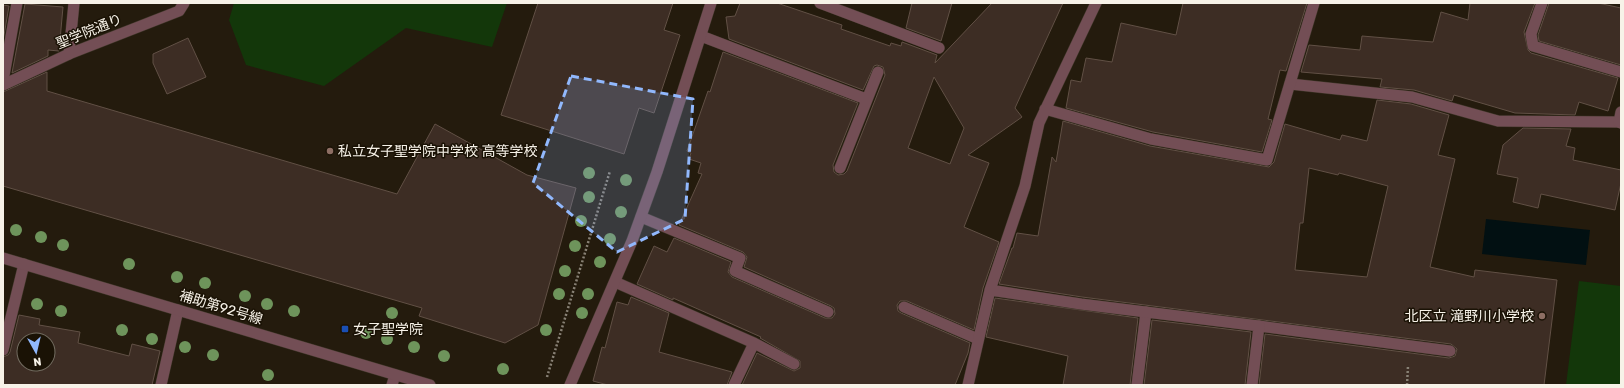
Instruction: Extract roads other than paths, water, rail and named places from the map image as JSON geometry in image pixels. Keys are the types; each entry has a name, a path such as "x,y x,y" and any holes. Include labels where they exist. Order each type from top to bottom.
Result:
{"street":[{"path":"3,81 17,3"},
{"path":"70,54 74,3"},
{"name":"聖学院通り","path":"3,85 70,54 179,11 184,3"},
{"path":"570,385 641,217 711,3"},
{"path":"820,3 939,48"},
{"path":"968,385 990,290 1025,186 1039,123 1096,3"},
{"path":"1045,110 1151,139 1267,160 1314,3"},
{"path":"1542,3 1531,34 1533,46 1621,72"},
{"path":"701,36 866,100"},
{"path":"840,168 878,72"},
{"path":"1290,84 1412,97 1498,121 1620,119"},
{"path":"641,217 740,258 736,271 828,312"},
{"name":"補助第92号線","path":"3,258 178,310 394,380 430,385"},
{"path":"3,350 24,264"},
{"path":"614,282 754,343 794,364"},
{"path":"990,290 1146,312 1450,351"},
{"path":"904,307 978,339"},
{"path":"162,385 178,310"},
{"path":"1137,385 1146,312"},
{"path":"1252,385 1259,326"},
{"path":"734,385 754,343"}],"place":[{"name":"私立女子聖学院中学校 高等学校","path":"330,151"},
{"name":"北区立 滝野川小学校","path":"1542,316"},
{"name":"女子聖学院","path":"345,329"}]}
